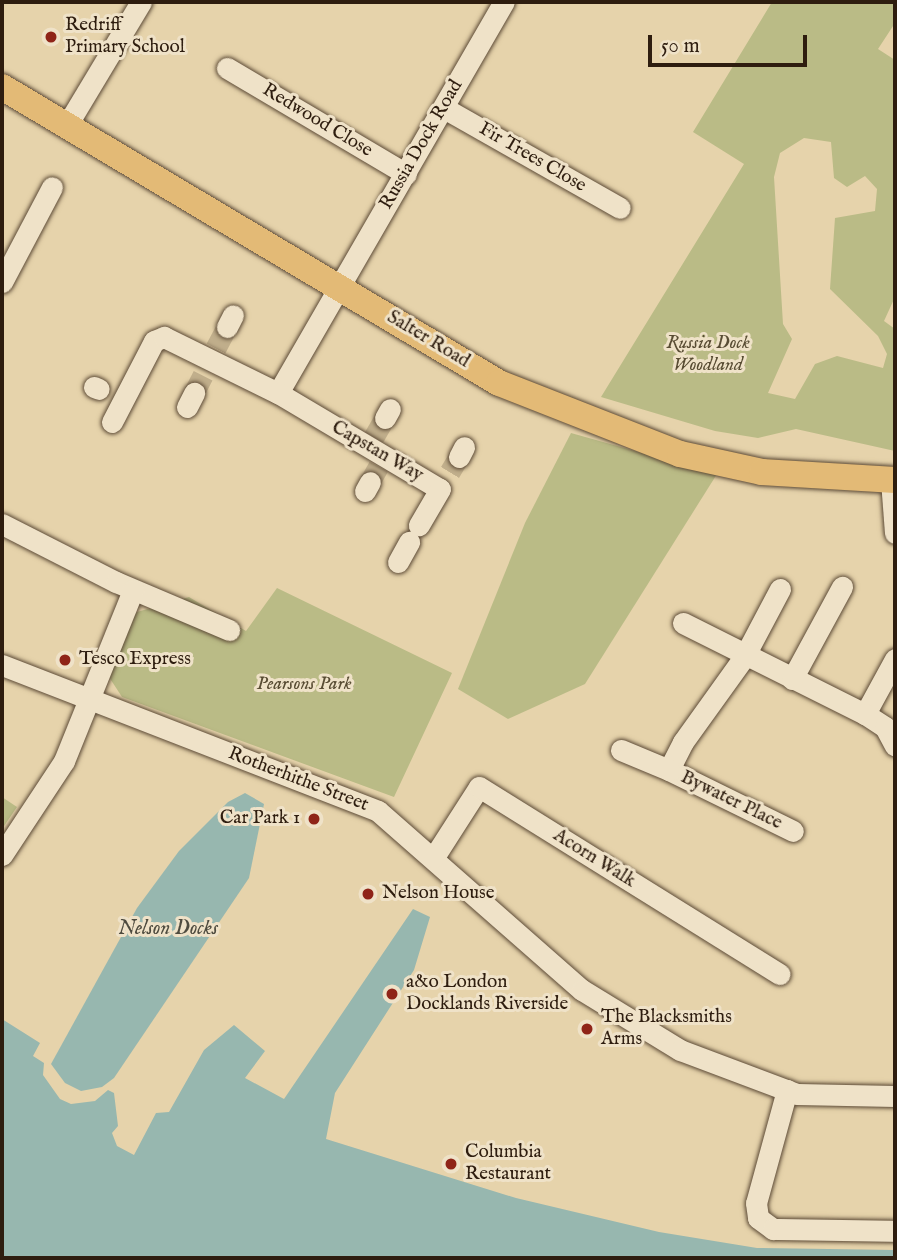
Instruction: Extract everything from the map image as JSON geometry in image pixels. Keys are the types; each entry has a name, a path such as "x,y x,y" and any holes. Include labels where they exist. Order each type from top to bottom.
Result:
{"main road":[{"name":"Salter Road","path":"2,87 499,383 612,431 680,454 747,470 893,480"}],"street":[{"path":"67,125 141,2"},
{"name":"Russia Dock Road","path":"340,288 503,2"},
{"name":"Redwood Close","path":"228,68 406,174"},
{"name":"Fir Trees Close","path":"444,108 620,208"},
{"path":"2,282 52,187"},
{"path":"278,393 340,288"},
{"name":"Capstan Way","path":"112,422 108,394 154,341 164,337 202,376 278,393 373,463 453,466 398,562"},
{"path":"893,480 895,533"},
{"path":"2,524 133,590 229,630"},
{"path":"792,679 842,587"},
{"name":"Bywater Place","path":"668,770 683,742 744,657 780,589"},
{"path":"2,855 64,761 87,697 133,590"},
{"path":"683,622 744,657 865,714 885,727 895,746"},
{"path":"865,714 895,659"},
{"name":"Rotherhithe Street","path":"2,665 378,811 434,856 603,1005 680,1050 788,1090 895,1096"},
{"name":"Bywater Place","path":"621,750 793,831"},
{"name":"Acorn Walk","path":"434,856 479,787 779,974"},
{"path":"788,1090 756,1203 758,1218 773,1228 895,1231"}],"green space":[{"name":"Russia Dock Woodland","path":"772,2 895,2 895,23 878,49 895,60 895,297 884,321 895,329 895,451 796,429 758,438 715,431 601,397 744,164 693,132","holes":["804,138 831,142 834,178 847,187 865,176 877,189 875,211 835,218 830,289 878,336 887,354 883,368 837,356 815,364 795,399 768,393 792,339 783,324 774,177 780,153"]},
{"path":"571,433 717,474 585,684 508,719 458,689 525,523"},
{"name":"Pearsons Park","path":"277,588 452,673 394,797 122,697 109,677 121,632 137,612 189,597 246,631"},
{"path":"2,797 17,807 2,829"}],"water":[{"name":"Nelson Docks","path":"245,793 264,804 249,878 114,1078 102,1087 81,1091 65,1083 51,1064 137,908 179,851 228,802"},
{"path":"413,909 430,917 414,970 335,1093 326,1139 516,1198 659,1232 757,1248 895,1250 895,1258 2,1258 2,1019 40,1043 33,1056 44,1063 43,1075 60,1099 71,1104 95,1101 108,1090 114,1093 118,1126 112,1133 117,1146 134,1155 156,1113 169,1112 204,1050 234,1025 265,1051 245,1078 284,1099"}],"tunnel":[{"path":"216,348 227,327"},
{"path":"194,393 203,375"},
{"path":"374,437 385,418"},
{"path":"450,472 459,457"},
{"path":"370,482 379,466"}],"place":[{"name":"Redriff Primary School","path":"51,37"},
{"name":"Tesco Express","path":"65,660"},
{"name":"Car Park 1","path":"314,819"},
{"name":"Nelson House","path":"368,894"},
{"name":"a&o London Docklands Riverside","path":"392,994"},
{"name":"The Blacksmiths Arms","path":"587,1029"},
{"name":"Columbia Restaurant","path":"451,1164"}]}
